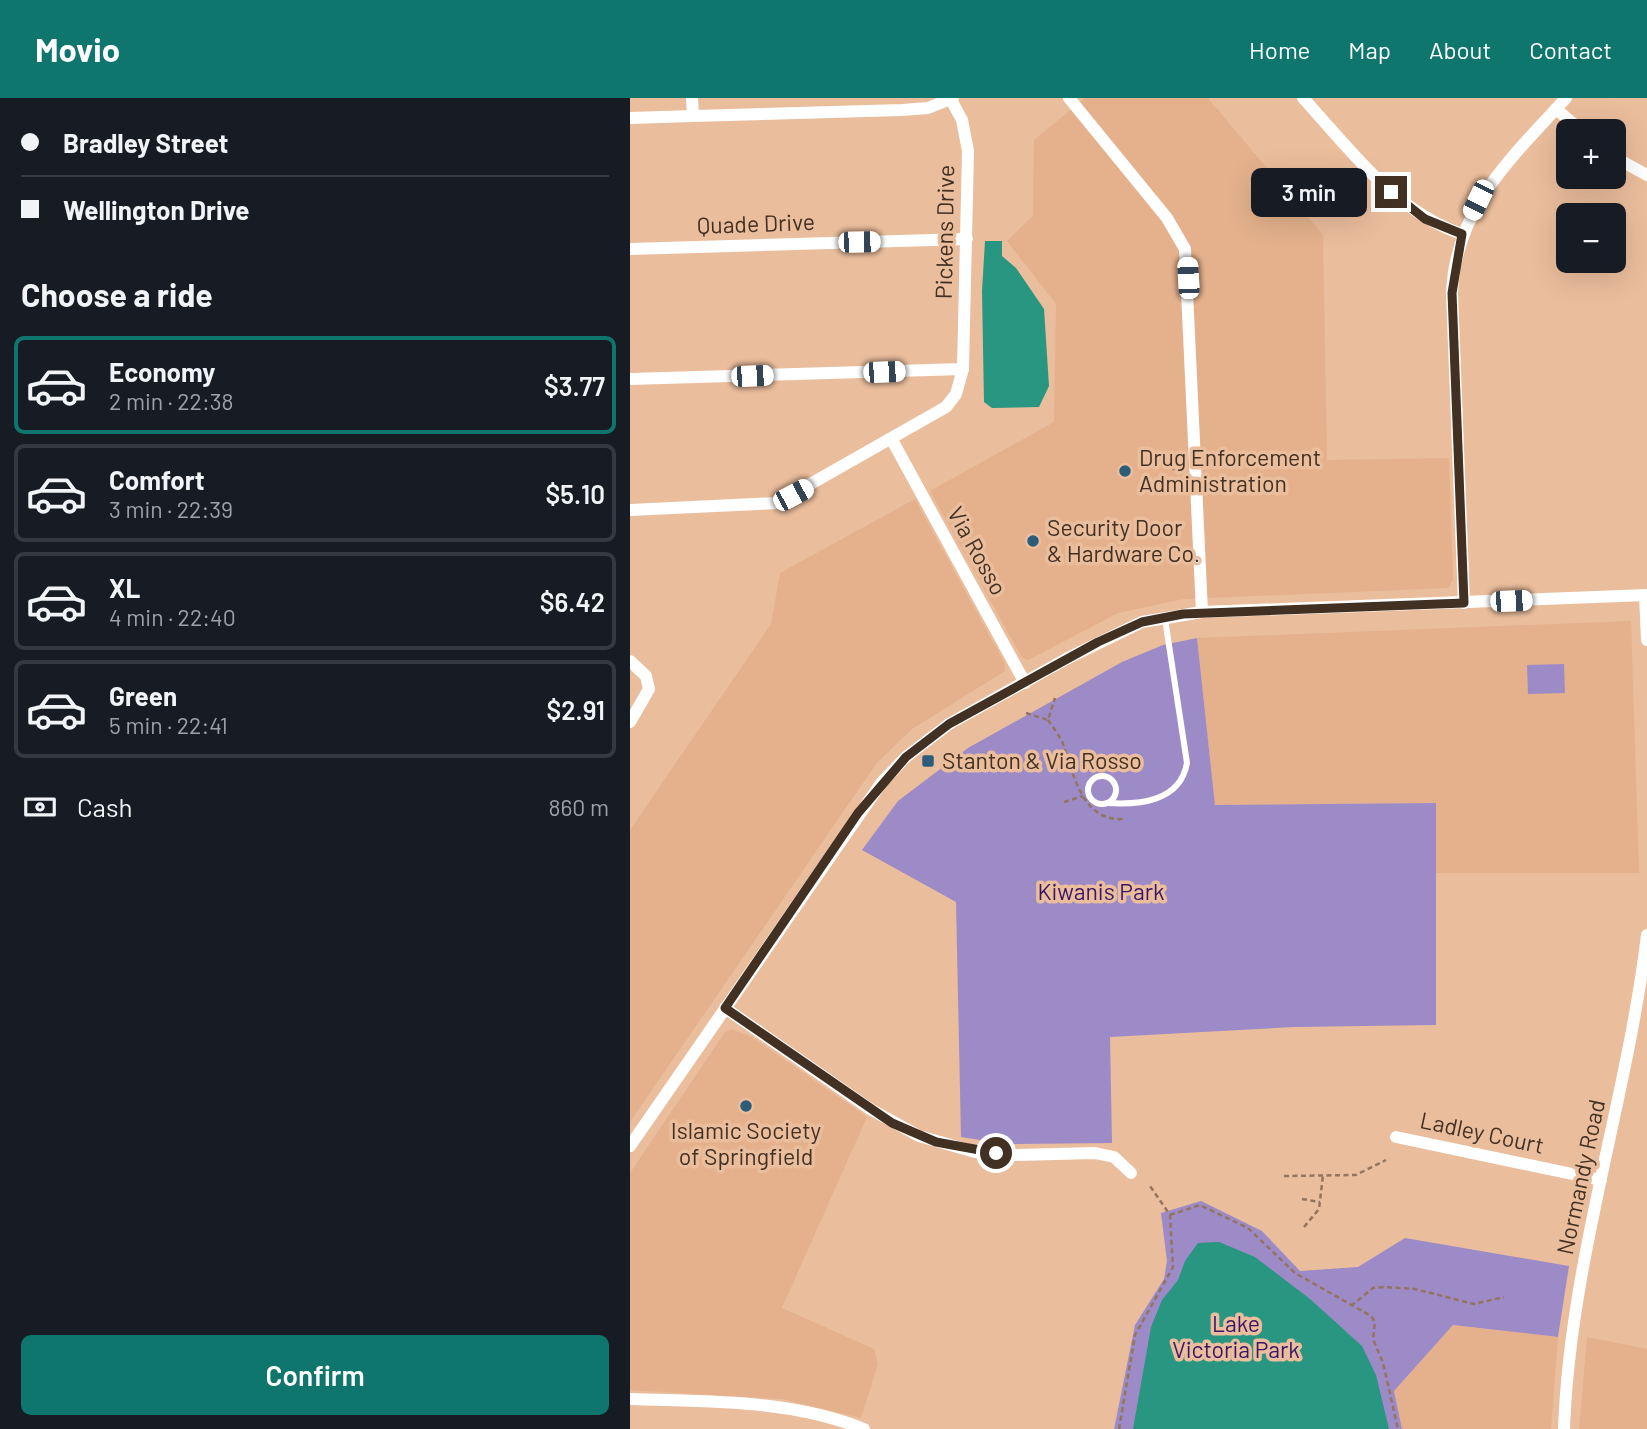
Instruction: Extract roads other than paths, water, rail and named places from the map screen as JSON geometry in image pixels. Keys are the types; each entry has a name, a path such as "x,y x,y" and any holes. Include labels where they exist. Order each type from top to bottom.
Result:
{"street":[{"path":"692,98 693,116"},
{"path":"630,118 902,110 928,108 951,98"},
{"name":"Pickens Drive","path":"630,510 777,503 946,407 956,394 963,369 967,239 968,151 962,120 951,98"},
{"path":"1069,98 1162,211 1185,249 1202,612"},
{"path":"1303,98 1401,201 1425,219 1462,234"},
{"path":"1464,603 1452,293 1462,234 1478,200 1566,98"},
{"path":"1556,109 1568,119"},
{"path":"1626,164 1647,175"},
{"name":"Quade Drive","path":"630,248 967,239"},
{"path":"630,379 963,369"},
{"name":"Via Rosso","path":"892,440 1025,682"},
{"path":"630,1146 858,813 894,770 949,724 1111,636 1165,617 1202,612 1646,595 1647,640"},
{"path":"630,661 646,676 649,689 630,722"},
{"name":"Normandy Road","path":"1564,1429 1574,1323 1632,1032 1647,935"},
{"path":"725,1008 870,1109 919,1136 975,1152 1017,1155 1095,1153 1114,1157 1131,1173"},
{"name":"Ladley Court","path":"1396,1137 1601,1180"},
{"path":"630,1399 792,1408 861,1429"}],"lane":[{"path":"1107,803 1114,797 1116,788 1108,777 1099,776 1089,784 1089,793 1093,800 1107,803 1128,804 1163,797 1185,776 1187,763 1165,617"}],"water":[{"path":"985,241 1002,241 1002,256 1016,268 1044,309 1049,386 1039,407 992,408 984,402 982,291"},
{"path":"1219,1242 1255,1257 1310,1299 1362,1346 1376,1375 1389,1429 1133,1429 1151,1327 1162,1300 1178,1280 1185,1261 1198,1243"}],"place":[{"name":"Drug Enforcement Administration","path":"1125,471"},
{"name":"Security Door & Hardware Co.","path":"1033,541"},
{"name":"Stanton & Via Rosso","path":"928,761"},
{"name":"Islamic Society of Springfield","path":"746,1106"}],"park label":[{"name":"Kiwanis Park","path":"1101,892"},
{"name":"Lake Victoria Park","path":"1236,1337"}]}
